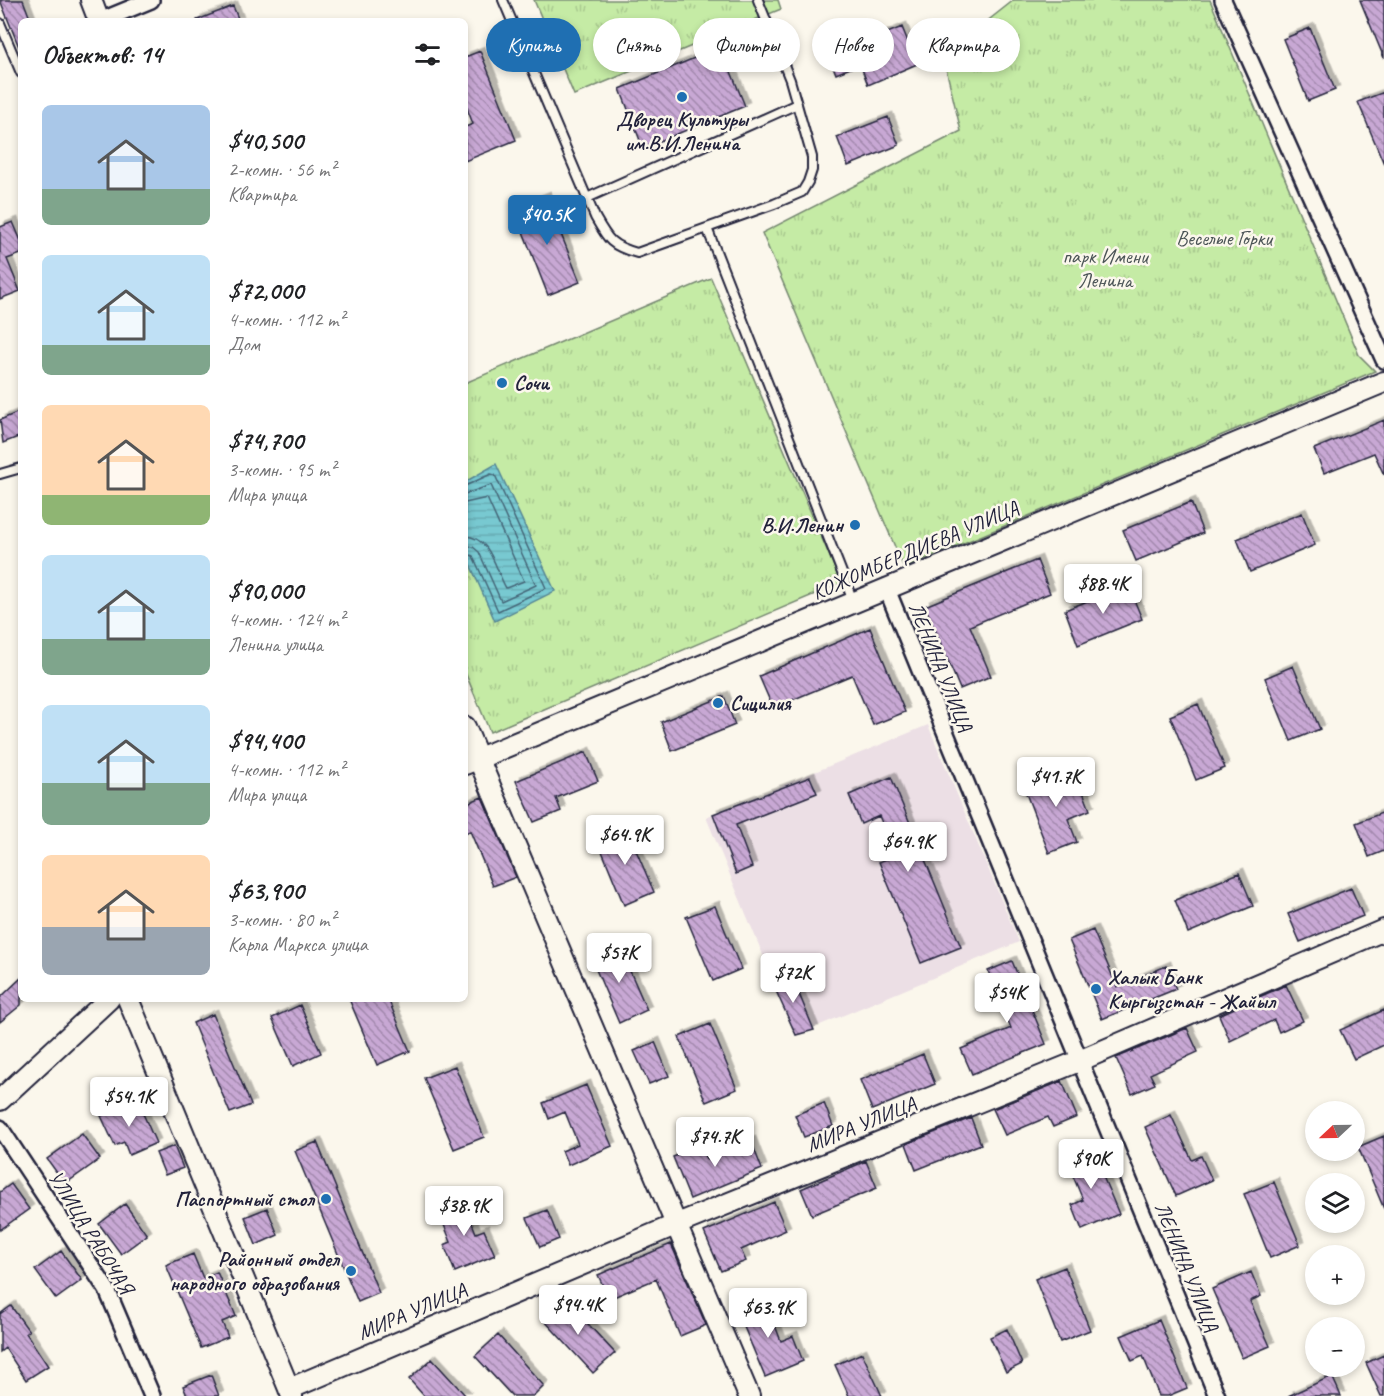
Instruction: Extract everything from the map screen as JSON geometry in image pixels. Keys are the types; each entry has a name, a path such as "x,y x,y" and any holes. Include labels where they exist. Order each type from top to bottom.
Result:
{"street":[{"path":"91,0 99,18"},
{"path":"107,18 151,0"},
{"path":"1223,0 1384,360"},
{"name":"КОЖОМБЕРДИЕВА УЛИЦА","path":"471,761 1384,382"},
{"name":"ЛЕНИНА УЛИЦА","path":"886,587 1217,1396"},
{"path":"468,744 471,761 749,1396"},
{"name":"МИРА УЛИЦА","path":"291,1393 675,1225 1079,1061 1384,930"},
{"path":"0,1100 106,1002"},
{"path":"129,1002 291,1393"},
{"name":"УЛИЦА РАБОЧАЯ","path":"0,1128 107,1290 152,1396"}],"lane":[{"path":"503,0 587,198 608,241 622,249 637,253 802,192 812,170 812,157 797,105 758,0"},
{"path":"0,23 18,66"},
{"path":"587,198 797,105"},
{"path":"706,228 853,601"},
{"path":"0,474 18,469"}],"shaded area":[{"path":"928,725 1019,942 796,1035 706,817"}],"green space":[{"path":"534,0 778,0 781,9 759,18 693,18 693,46 681,51 681,18 593,18 593,72 629,72 574,95 564,72 581,72 581,18 542,18"},
{"name":"парк Имени Ленина","path":"1014,0 1210,0 1359,355 1375,371 904,568 762,233 961,131 947,72 1020,72 1020,18 991,18"},
{"path":"711,278 841,583 490,732 468,679 468,382"}],"water":[{"path":"496,464 555,591 495,621 468,560 468,480"}],"building":[{"path":"0,0 23,0 30,18 18,18 18,45"},
{"path":"1360,0 1384,0 1384,58"},
{"path":"233,6 238,18 202,18"},
{"path":"902,27 906,37 906,69 868,85 863,72 894,72 894,30"},
{"path":"1310,28 1335,90 1308,101 1283,39"},
{"path":"480,51 486,72 488,72 516,140 468,160 468,126 473,124 468,111 468,56"},
{"name":"Дворец Культуры им.В.И.Ленина","path":"693,59 693,72 731,72 745,106 643,148 620,89 661,72 681,72 681,64"},
{"path":"1384,92 1384,164 1358,102"},
{"path":"888,117 899,145 848,166 837,137"},
{"path":"546,196 580,282 548,295 514,209"},
{"path":"13,222 18,234 18,255 7,259 18,286 18,292 0,299 0,227"},
{"path":"18,412 18,437 3,443 0,420"},
{"path":"1384,420 1384,475 1374,453 1324,473 1314,449"},
{"path":"1191,502 1203,533 1136,561 1123,530"},
{"path":"1302,513 1315,545 1250,572 1237,539"},
{"path":"1037,560 1050,593 970,626 991,676 960,689 925,606"},
{"path":"1128,585 1142,619 1078,645 1065,610"},
{"path":"870,628 905,712 873,725 852,675 773,708 759,676"},
{"path":"1293,666 1320,729 1291,741 1265,678"},
{"path":"724,696 735,725 672,751 661,722"},
{"path":"1198,704 1225,768 1196,780 1170,716"},
{"path":"586,752 598,781 556,798 561,811 534,822 516,781"},
{"path":"1050,772 1054,782 1076,773 1090,810 1068,819 1077,842 1049,853 1022,783"},
{"path":"810,777 817,793 736,825 752,867 736,874 713,814"},
{"path":"891,777 961,947 921,963 879,862 896,855 879,816 861,824 849,795"},
{"path":"482,797 516,877 493,886 470,831 468,832 468,803"},
{"path":"1384,812 1384,851 1369,857 1356,823"},
{"path":"626,827 654,892 624,905 597,839"},
{"path":"1239,873 1253,906 1188,933 1175,900"},
{"path":"1351,888 1363,916 1300,942 1288,914"},
{"path":"715,906 741,969 713,981 686,917"},
{"path":"1093,930 1117,987 1166,966 1176,989 1102,1019 1069,940"},
{"path":"619,946 647,1010 619,1023 591,958"},
{"path":"1012,961 1046,1044 972,1074 961,1049 1011,1028 988,971"},
{"path":"790,972 814,1030 796,1035 771,980"},
{"path":"18,981 18,1002 21,1002 21,1005 0,1022 0,998"},
{"path":"1286,985 1303,1021 1279,1032 1274,1020 1230,1041 1219,1015"},
{"path":"350,1002 389,1002 410,1051 377,1065"},
{"path":"300,1005 321,1053 293,1066 272,1018"},
{"path":"1384,1010 1384,1045 1354,1059 1340,1030"},
{"path":"213,1014 251,1105 230,1113 193,1023"},
{"path":"710,1024 737,1089 706,1102 679,1037"},
{"path":"1187,1028 1198,1052 1150,1074 1155,1084 1132,1094 1116,1058"},
{"path":"655,1042 669,1076 649,1084 634,1051"},
{"path":"923,1054 935,1084 872,1110 860,1080"},
{"path":"455,1066 484,1137 454,1149 424,1078"},
{"path":"1062,1081 1077,1117 1053,1127 1048,1117 1005,1135 993,1109"},
{"path":"586,1085 612,1146 568,1165 562,1151 578,1144 565,1112 549,1119 543,1103"},
{"path":"137,1100 156,1143 129,1155 124,1142 115,1146 101,1116"},
{"path":"824,1103 833,1126 804,1137 795,1115"},
{"path":"1171,1115 1192,1160 1201,1156 1212,1180 1176,1196 1145,1127"},
{"path":"971,1118 981,1144 916,1170 906,1144"},
{"path":"82,1134 100,1159 65,1184 47,1159"},
{"path":"1384,1136 1384,1209 1364,1161 1365,1144"},
{"path":"751,1141 762,1169 690,1199 673,1157 701,1146 707,1159"},
{"path":"317,1142 379,1293 358,1302 295,1151"},
{"path":"174,1146 183,1168 165,1175 156,1153"},
{"path":"1090,1146 1119,1214 1082,1230 1072,1205 1083,1200 1065,1157"},
{"path":"866,1161 877,1188 812,1215 801,1189"},
{"path":"1274,1182 1300,1245 1270,1258 1244,1194"},
{"path":"11,1184 29,1209 0,1230 0,1192"},
{"path":"462,1198 476,1233 484,1230 495,1255 455,1272 444,1245 451,1242 437,1208"},
{"path":"774,1202 786,1230 741,1250 746,1261 721,1271 704,1232"},
{"path":"125,1204 147,1235 121,1254 99,1224"},
{"path":"267,1208 278,1235 256,1245 245,1217"},
{"path":"547,1210 559,1239 540,1247 527,1218"},
{"path":"671,1244 706,1325 680,1336 656,1279 609,1299 598,1275"},
{"path":"61,1251 82,1280 56,1299 35,1270"},
{"path":"193,1254 203,1278 217,1272 236,1316 222,1322 228,1337 201,1348 166,1265"},
{"path":"1065,1267 1090,1330 1060,1342 1035,1279"},
{"path":"1251,1272 1261,1296 1250,1301 1270,1346 1242,1358 1212,1289"},
{"path":"764,1297 781,1341 793,1336 803,1361 765,1377 736,1308"},
{"path":"564,1298 615,1353 593,1373 542,1318"},
{"path":"11,1306 29,1331 26,1333 48,1366 26,1380 5,1348 0,1352 0,1314"},
{"path":"1159,1320 1187,1388 1168,1396 1159,1396 1143,1356 1132,1361 1121,1336"},
{"path":"1007,1329 1022,1364 1006,1372 990,1337"},
{"path":"498,1335 544,1386 534,1396 512,1396 475,1356"},
{"path":"862,1353 882,1396 849,1396 835,1365"},
{"path":"1384,1355 1384,1396 1381,1396 1366,1363"},
{"path":"432,1359 466,1396 424,1396 409,1379"},
{"path":"211,1375 219,1396 187,1396 183,1386"},
{"path":"1332,1377 1341,1396 1288,1396"}],"place":[{"name":"Дворец Культуры им.В.И.Ленина","path":"682,97"},
{"name":"Сочи","path":"502,383"},
{"name":"В.И.Ленин","path":"855,525"},
{"name":"Сицилия","path":"718,703"},
{"name":"Халык Банк Кыргызстан - Жайыл","path":"1096,989"},
{"name":"Паспортный стол","path":"326,1199"},
{"name":"Районный отдел народного образования","path":"351,1271"}],"park label":[{"name":"Веселые Горки","path":"1224,238"}]}
